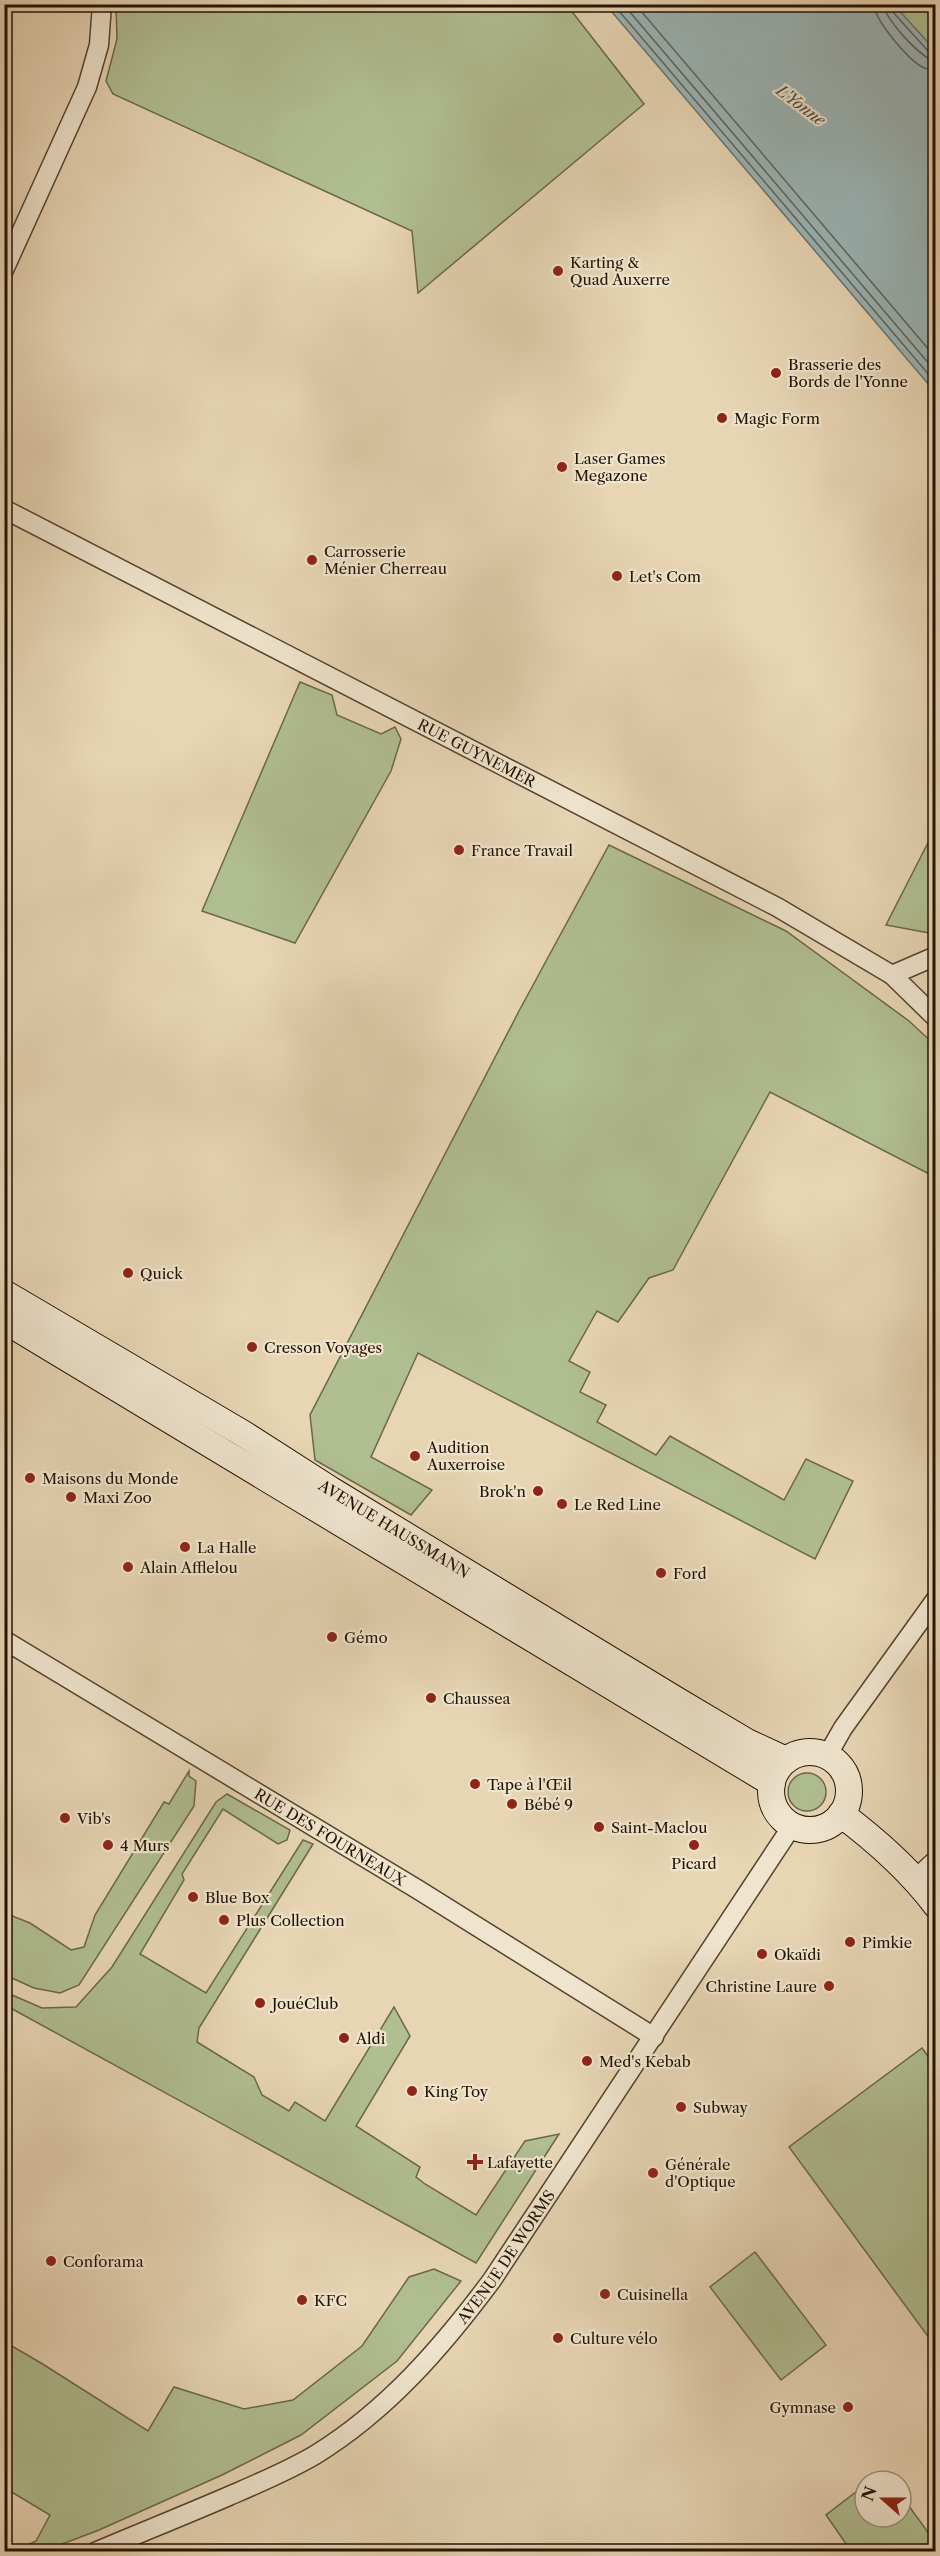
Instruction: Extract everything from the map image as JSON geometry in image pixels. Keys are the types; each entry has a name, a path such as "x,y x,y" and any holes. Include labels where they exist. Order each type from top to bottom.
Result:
{"street":[{"path":"4,270 87,87 99,45 102,4"},
{"name":"RUE GUYNEMER","path":"4,509 777,908 892,975 936,1018"},
{"path":"892,975 936,956"},
{"name":"AVENUE HAUSSMANN","path":"4,1293 232,1427 747,1742 786,1760"},
{"name":"AVENUE HAUSSMANN","path":"4,1320 772,1784"},
{"path":"827,1756 864,1698 936,1599"},
{"name":"RUE DES FOURNEAUX","path":"4,1640 444,1906 654,2037"},
{"path":"807,1752 827,1756 838,1764 846,1776 849,1789 847,1802 841,1814 824,1827 813,1830 792,1826 782,1819 775,1808 771,1796 774,1774 786,1760 807,1752"},
{"path":"841,1814 884,1847 936,1905"},
{"name":"AVENUE DE WORMS","path":"95,2552 286,2471 317,2454 365,2420 414,2377 450,2336 492,2280 792,1826"},
{"path":"915,1879 936,1860"}],"green space":[{"path":"566,4 644,104 418,293 412,231 113,94 106,81 117,39 116,5"},
{"path":"892,5 935,5 935,54"},
{"path":"300,682 332,695 337,715 381,734 395,727 401,739 391,771 295,943 202,911"},
{"path":"935,829 935,934 886,925"},
{"path":"609,845 786,931 909,1021 935,1045 935,1177 770,1092 673,1270 649,1278 618,1322 597,1311 569,1361 590,1372 580,1392 606,1405 597,1422 656,1455 670,1436 784,1500 806,1459 853,1481 815,1559 418,1353 371,1457 432,1490 411,1515 315,1460 310,1415 519,1011"},
{"path":"189,1771 189,1776 196,1781 194,1806 79,1985 60,1993 34,1988 5,1975 5,1913 30,1923 71,1950 84,1947 95,1915 164,1802 169,1804"},
{"path":"807,1773 820,1779 826,1792 820,1805 807,1811 794,1805 788,1792 794,1779"},
{"path":"227,1794 290,1830 287,1840 278,1844 223,1809 182,1874 184,1880 140,1954 206,1993 303,1840 313,1844 199,2028 197,2042 254,2077 262,2095 289,2111 295,2102 325,2121 394,2007 410,2036 356,2126 420,2167 416,2177 425,2184 476,2215 525,2141 559,2134 476,2263 5,2005 5,1992 42,2008 76,2007 112,1967 216,1802"},
{"path":"922,2048 936,2067 935,2346 789,2147"},
{"path":"755,2252 826,2345 781,2380 710,2287"},
{"path":"434,2269 461,2281 397,2361 301,2435 222,2475 99,2530 44,2551 23,2551 23,2547 36,2541 50,2515 5,2488 5,2342 148,2431 174,2387 244,2409 293,2400 362,2346 409,2277"},
{"path":"853,2494 853,2529 913,2529 913,2512 935,2542 935,2551 851,2551 826,2515"}],"water":[{"name":"L'Yonne","path":"606,5 894,5 935,50 935,392"}],"place":[{"name":"Karting & Quad Auxerre","path":"558,271"},
{"name":"Brasserie des Bords de l'Yonne","path":"776,373"},
{"name":"Magic Form","path":"722,418"},
{"name":"Laser Games Megazone","path":"562,467"},
{"name":"Carrosserie Ménier Cherreau","path":"312,560"},
{"name":"Let's Com","path":"617,576"},
{"name":"France Travail","path":"459,850"},
{"name":"Quick","path":"128,1273"},
{"name":"Cresson Voyages","path":"252,1347"},
{"name":"Audition Auxerroise","path":"415,1456"},
{"name":"Maisons du Monde","path":"30,1478"},
{"name":"Brok'n","path":"538,1491"},
{"name":"Maxi Zoo","path":"71,1497"},
{"name":"Le Red Line","path":"562,1504"},
{"name":"La Halle","path":"185,1547"},
{"name":"Alain Afflelou","path":"128,1567"},
{"name":"Ford","path":"661,1573"},
{"name":"Gémo","path":"332,1637"},
{"name":"Chaussea","path":"431,1698"},
{"name":"Tape à l'Œil","path":"475,1784"},
{"name":"Bébé 9","path":"512,1804"},
{"name":"Vib's","path":"65,1818"},
{"name":"Saint-Maclou","path":"599,1827"},
{"name":"4 Murs","path":"108,1845"},
{"name":"Picard","path":"694,1845"},
{"name":"Blue Box","path":"193,1897"},
{"name":"Plus Collection","path":"224,1920"},
{"name":"Pimkie","path":"850,1942"},
{"name":"Okaïdi","path":"762,1954"},
{"name":"Christine Laure","path":"829,1986"},
{"name":"JouéClub","path":"260,2003"},
{"name":"Aldi","path":"344,2038"},
{"name":"Med's Kebab","path":"587,2061"},
{"name":"King Toy","path":"412,2091"},
{"name":"Subway","path":"681,2107"},
{"name":"Lafayette","path":"475,2162"},
{"name":"Générale d'Optique","path":"653,2173"},
{"name":"Conforama","path":"51,2261"},
{"name":"Cuisinella","path":"605,2294"},
{"name":"KFC","path":"302,2300"},
{"name":"Culture vélo","path":"558,2338"},
{"name":"Gymnase","path":"848,2407"}]}
